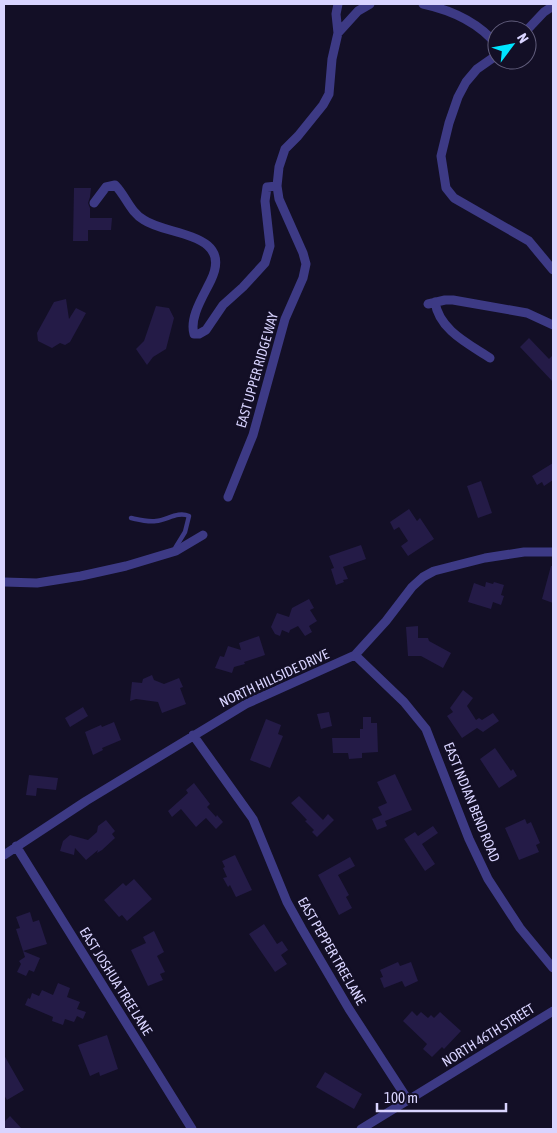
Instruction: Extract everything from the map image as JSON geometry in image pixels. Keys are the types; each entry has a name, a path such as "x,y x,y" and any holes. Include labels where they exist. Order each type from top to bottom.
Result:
{"street":[{"name":"EAST UPPER RIDGE WAY","path":"228,497 253,435 285,319 303,278 306,264 297,238 279,200 277,186 279,167 285,149 324,104 329,94 332,59 338,32 336,14 338,4"},
{"path":"338,32 358,11 370,4"},
{"path":"423,4 457,14 487,34"},
{"path":"536,20 553,6"},
{"path":"487,62 466,82 458,97 441,156 446,188 454,198 529,241 553,270"},
{"path":"94,203 106,187 115,185 121,191 132,210 143,220 182,232 200,240 216,257 214,274 195,317 194,334 199,334 206,330 223,305 265,263 270,246 265,201 267,187 277,186"},
{"path":"490,358 460,338 444,324 432,303 453,300 527,313 553,325"},
{"path":"4,582 38,583 126,566 174,552 203,535"},
{"name":"NORTH HILLSIDE DRIVE","path":"4,855 86,801 246,704 356,655 386,621 412,587 423,577 455,565 495,556 524,552 553,552"},
{"name":"EAST INDIAN BEND ROAD","path":"356,655 404,702 426,729 469,839 488,879 520,928 553,968"},
{"name":"EAST PEPPER TREE LANE","path":"193,735 253,819 288,902 302,929 349,1009 408,1100"},
{"name":"EAST JOSHUA TREE LANE","path":"16,846 192,1129"},
{"name":"NORTH 46TH STREET","path":"362,1129 553,1011"}],"lane":[{"path":"131,518 154,522 179,515 185,514 189,516 185,532 174,552"}],"building":[{"path":"74,188 91,188 88,203 90,218 112,218 111,230 88,230 88,241 73,241"},
{"path":"66,299 69,319 76,308 86,313 70,342 65,345 60,343 52,348 38,341 37,333 54,302"},
{"path":"156,306 169,308 174,318 166,349 153,357 147,365 136,349 144,341"},
{"path":"529,338 549,359 553,355 553,382 520,347"},
{"path":"553,463 553,480 544,486 542,482 537,485 532,476"},
{"path":"481,481 492,513 478,518 467,486"},
{"path":"409,509 417,521 420,518 434,539 408,556 401,546 408,541 399,527 394,530 390,522"},
{"path":"361,545 366,559 343,567 348,579 336,585 331,569 334,568 329,556"},
{"path":"551,566 553,566 553,603 542,599"},
{"path":"486,582 504,585 501,595 504,596 501,605 493,602 491,609 468,602 474,583 485,587"},
{"path":"309,599 314,608 310,610 317,621 309,626 312,632 305,636 298,626 290,630 289,633 282,630 280,636 275,634 271,627 277,613 289,617 292,608"},
{"path":"418,626 418,638 428,638 429,641 451,653 443,668 421,656 408,656 406,627"},
{"path":"259,636 265,655 234,667 232,673 215,668 220,656 224,657 228,646 241,650 239,643"},
{"path":"152,675 154,680 164,684 179,678 183,687 180,688 186,704 162,713 158,702 136,699 130,701 132,682 142,683 143,679"},
{"path":"463,690 473,698 467,706 476,720 479,718 482,720 493,713 499,721 483,732 477,728 462,738 447,716 453,712 450,708"},
{"path":"83,707 88,716 70,727 65,718"},
{"path":"329,712 332,726 321,729 317,714"},
{"path":"363,717 371,717 371,723 377,723 378,752 362,753 362,758 349,759 348,753 333,753 332,738 360,738 360,729 363,729"},
{"path":"266,719 281,725 278,734 283,736 270,768 250,760"},
{"path":"114,722 121,740 102,748 103,750 93,755 85,732"},
{"path":"495,748 511,771 513,769 517,776 499,788 480,759"},
{"path":"395,774 412,810 385,821 387,826 377,830 372,819 382,815 378,807 387,803 377,782"},
{"path":"29,775 58,778 56,790 37,788 36,796 26,795"},
{"path":"194,783 210,804 207,807 223,822 216,829 206,818 196,827 181,809 172,817 168,811 188,793 186,790"},
{"path":"299,796 323,820 328,814 334,820 317,837 312,832 314,830 305,821 307,820 291,803"},
{"path":"525,819 527,824 531,822 540,843 536,845 539,852 519,860 505,828"},
{"path":"106,820 115,831 112,834 115,838 102,850 97,853 98,850 86,860 75,848 74,855 60,851 63,841 70,835 88,840 97,832 98,826"},
{"path":"433,826 438,833 422,844 435,864 425,871 404,839 415,832 418,836"},
{"path":"235,855 252,890 236,897 230,885 228,887 223,878 227,877 222,861"},
{"path":"350,857 355,866 338,875 349,895 346,897 352,908 339,915 318,875"},
{"path":"134,879 152,899 127,921 122,915 119,917 104,900 123,883 126,886"},
{"path":"30,912 33,922 39,920 47,944 23,951 16,929 20,928 16,917"},
{"path":"264,924 277,944 282,941 288,950 281,955 287,964 275,972 249,934"},
{"path":"154,931 164,952 157,956 165,972 160,974 163,980 148,986 131,950 146,943 143,937"},
{"path":"23,951 40,958 34,972 29,970 26,976 17,972 21,964 19,961 25,957"},
{"path":"398,962 400,966 411,962 418,981 405,987 402,981 384,988 380,978 383,977 380,970"},
{"path":"58,983 70,988 67,997 80,1002 77,1009 86,1012 83,1019 77,1016 74,1022 65,1019 63,1025 52,1021 53,1017 25,1005 32,993 39,996 42,990 53,995"},
{"path":"412,1011 417,1016 421,1012 428,1018 431,1015 434,1018 440,1012 461,1031 444,1049 442,1047 432,1057 423,1049 427,1044 403,1021"},
{"path":"107,1035 118,1069 100,1076 99,1072 90,1076 78,1045"},
{"path":"4,1055 24,1090 7,1100 4,1095"},
{"path":"325,1072 362,1094 354,1109 316,1087"},
{"path":"10,1116 22,1129 4,1129 4,1122"}]}
